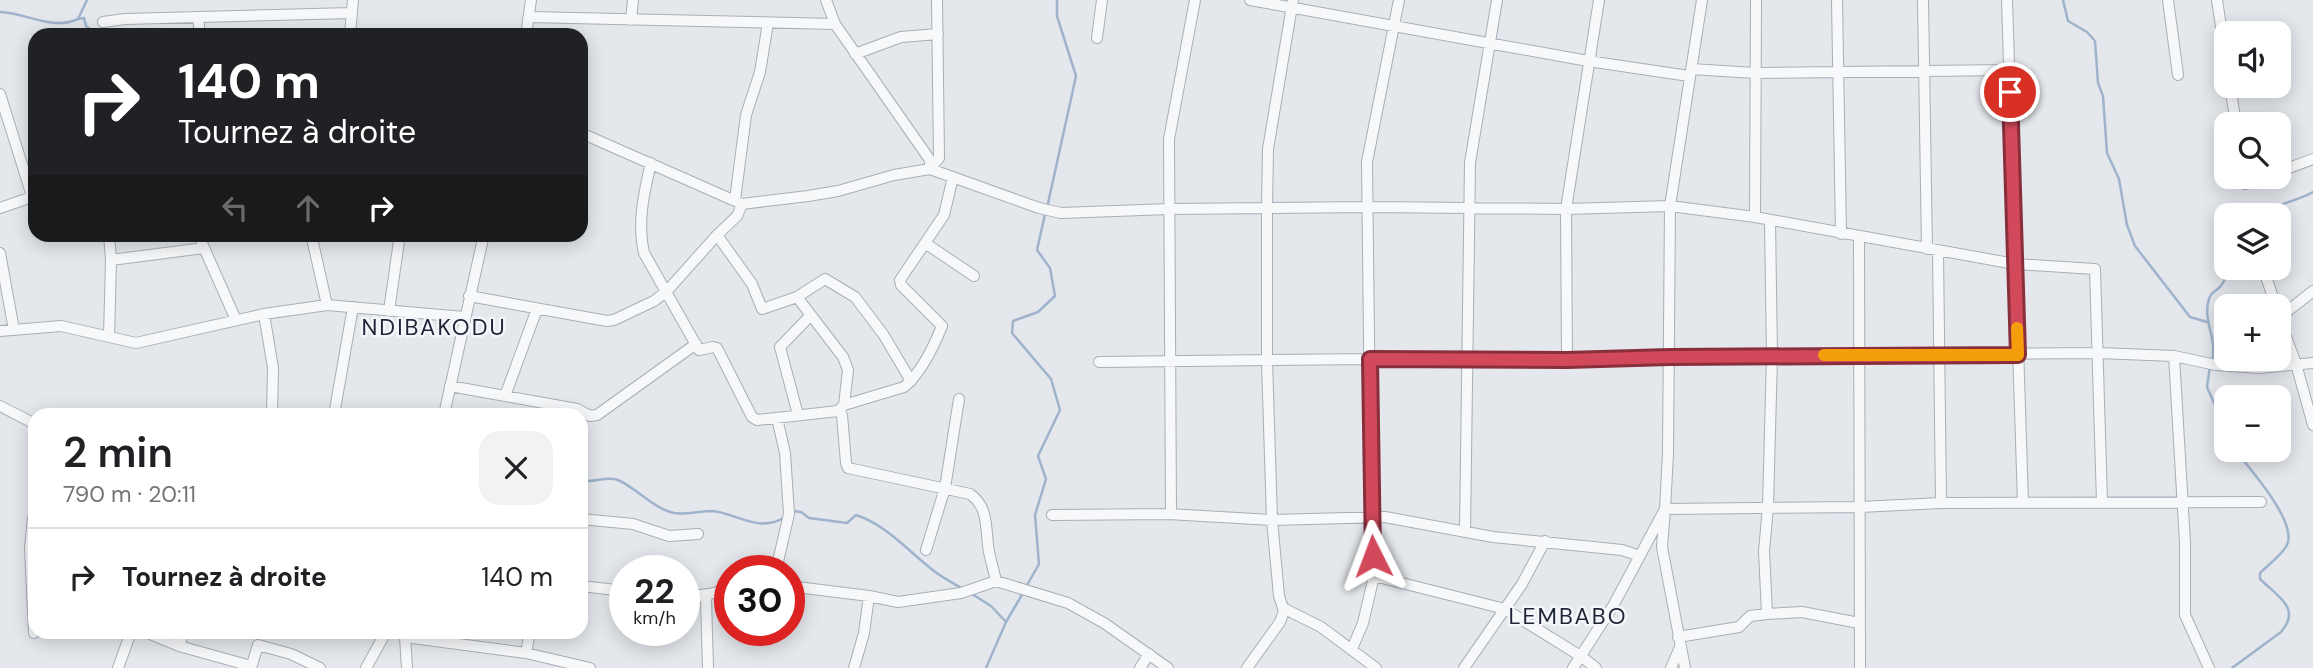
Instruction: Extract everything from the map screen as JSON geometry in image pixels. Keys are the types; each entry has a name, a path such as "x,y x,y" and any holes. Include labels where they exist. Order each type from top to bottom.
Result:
{"street":[{"path":"351,28 353,0"},
{"path":"527,28 531,0"},
{"path":"631,20 633,0"},
{"path":"826,0 835,24 930,160 930,169"},
{"path":"930,169 939,158 937,0"},
{"path":"1097,38 1102,0"},
{"path":"1171,514 1169,139 1195,0"},
{"path":"1250,0 1293,4 1395,26 1588,61 1690,72 2009,70"},
{"path":"1352,649 1363,623 1374,576 1367,162 1399,0"},
{"path":"1465,532 1470,163 1497,0"},
{"path":"1567,360 1566,209 1599,0"},
{"path":"1685,668 1662,547 1670,357 1670,206 1702,0"},
{"path":"1755,217 1756,0"},
{"path":"1838,0 1841,233"},
{"path":"1923,0 1923,71 1940,354 1941,503"},
{"path":"2007,0 2022,503"},
{"path":"2168,0 2178,75"},
{"path":"2217,0 2220,21"},
{"path":"1247,668 1280,622 1283,608 1279,596 1272,520 1266,362 1267,208 1268,149 1293,4"},
{"path":"103,22 125,19 352,13"},
{"path":"529,17 835,24"},
{"path":"198,18 199,28"},
{"path":"469,296 607,321 654,301 667,291 737,216 746,115 760,72 768,23"},
{"path":"855,54 901,37 938,34"},
{"path":"0,94 28,178"},
{"path":"588,136 739,202 808,197 894,175 930,169 1061,213 1169,209 1566,209 1670,206 1755,217 2015,264 2095,269 2102,502"},
{"path":"2291,167 2313,159"},
{"path":"652,163 643,195 644,253 699,350 717,348 752,417 757,420 841,408 904,387 911,381 942,326 901,285 900,280 944,215 953,177"},
{"path":"0,208 28,198"},
{"path":"1767,614 1764,551 1768,508 1772,356 1770,221"},
{"path":"718,235 752,284 762,309 797,297 824,279 855,297 883,334 911,381"},
{"path":"1859,236 1860,668"},
{"path":"109,337 110,242"},
{"path":"201,242 236,320"},
{"path":"313,242 327,305"},
{"path":"388,311 399,242"},
{"path":"445,408 482,242"},
{"path":"925,243 974,276"},
{"path":"111,260 204,248"},
{"path":"0,253 14,330"},
{"path":"2291,308 2313,291"},
{"path":"797,297 844,357 848,370 841,408 848,468 970,494 978,500 985,516 988,551 996,581"},
{"path":"0,331 61,326 136,343 264,314 327,305 464,317"},
{"path":"335,408 353,307"},
{"path":"505,396 537,309"},
{"path":"264,314 273,368 272,408"},
{"path":"798,415 780,347 811,315"},
{"path":"588,415 597,415 696,344"},
{"path":"2291,350 2313,425"},
{"path":"1099,362 2099,354 2174,356 2211,365 2259,368 2313,363"},
{"path":"2174,356 2185,615 2209,668"},
{"path":"450,386 571,408"},
{"path":"926,550 945,488 959,399"},
{"path":"0,406 28,420"},
{"path":"777,418 785,453 789,514 779,555"},
{"path":"1665,509 1941,503 2261,502"},
{"path":"1573,668 1613,606 1665,509"},
{"path":"1052,515 1171,514 1272,520 1371,516 1493,537 1622,550 1640,556"},
{"path":"588,520 634,524 669,536 698,534"},
{"path":"1464,668 1522,584 1545,541"},
{"path":"1374,576 1505,609 1596,668"},
{"path":"805,588 898,602 961,593 996,581 1069,603 1104,623 1168,668"},
{"path":"588,587 609,589"},
{"path":"700,595 714,593"},
{"path":"708,668 706,599 709,594"},
{"path":"854,668 864,633 869,596"},
{"path":"1283,608 1321,627 1376,668"},
{"path":"1679,642 1739,627 1750,616 1767,614 1802,612 1859,623"},
{"path":"118,668 128,639"},
{"path":"162,639 251,667 258,645 292,654 320,668"},
{"path":"179,646 182,639"},
{"path":"366,668 382,639"},
{"path":"404,639 407,668"},
{"path":"435,639 526,653 590,668"},
{"path":"526,653 529,639"},
{"path":"1671,668 1679,642"},
{"path":"1139,668 1149,654"},
{"path":"1356,668 1364,658"}],"waterway":[{"path":"0,12 49,22 68,22 78,19 87,0"},
{"path":"1047,208 1076,76 1057,16 1057,0"},
{"path":"2063,0 2068,21 2087,32 2095,41 2107,153 2119,179 2127,225 2135,246 2190,317 2207,322"},
{"path":"79,19 84,18 88,28"},
{"path":"2286,203 2313,192"},
{"path":"1026,587 1039,564 1035,515 1046,479 1038,456 1060,410 1051,379 1012,333 1013,321 1038,312 1055,296 1050,268 1037,250 1045,214"},
{"path":"2212,360 2213,345 2207,307 2211,295 2224,280"},
{"path":"2210,366 2207,387 2214,403"},
{"path":"2232,668 2281,632 2289,616 2285,603 2260,579 2260,573 2287,545 2285,523 2261,482 2245,462"},
{"path":"588,481 609,478 618,480 659,507 674,513 712,511 756,523 775,522 785,517"},
{"path":"793,511 801,512 809,518 847,523 856,515 867,519 888,532 937,574 963,589"},
{"path":"986,668 1006,622 1023,593"},
{"path":"972,594 991,606 1006,622"}],"slow traffic":[{"path":"1824,355 2018,355 2017,328"}],"district":[{"name":"NDIBAKODU","path":"434,327"},
{"name":"LEMBABO","path":"1568,616"}],"route":[{"path":"1373,556 1370,359 1567,360 2018,355 2010,92"}]}
